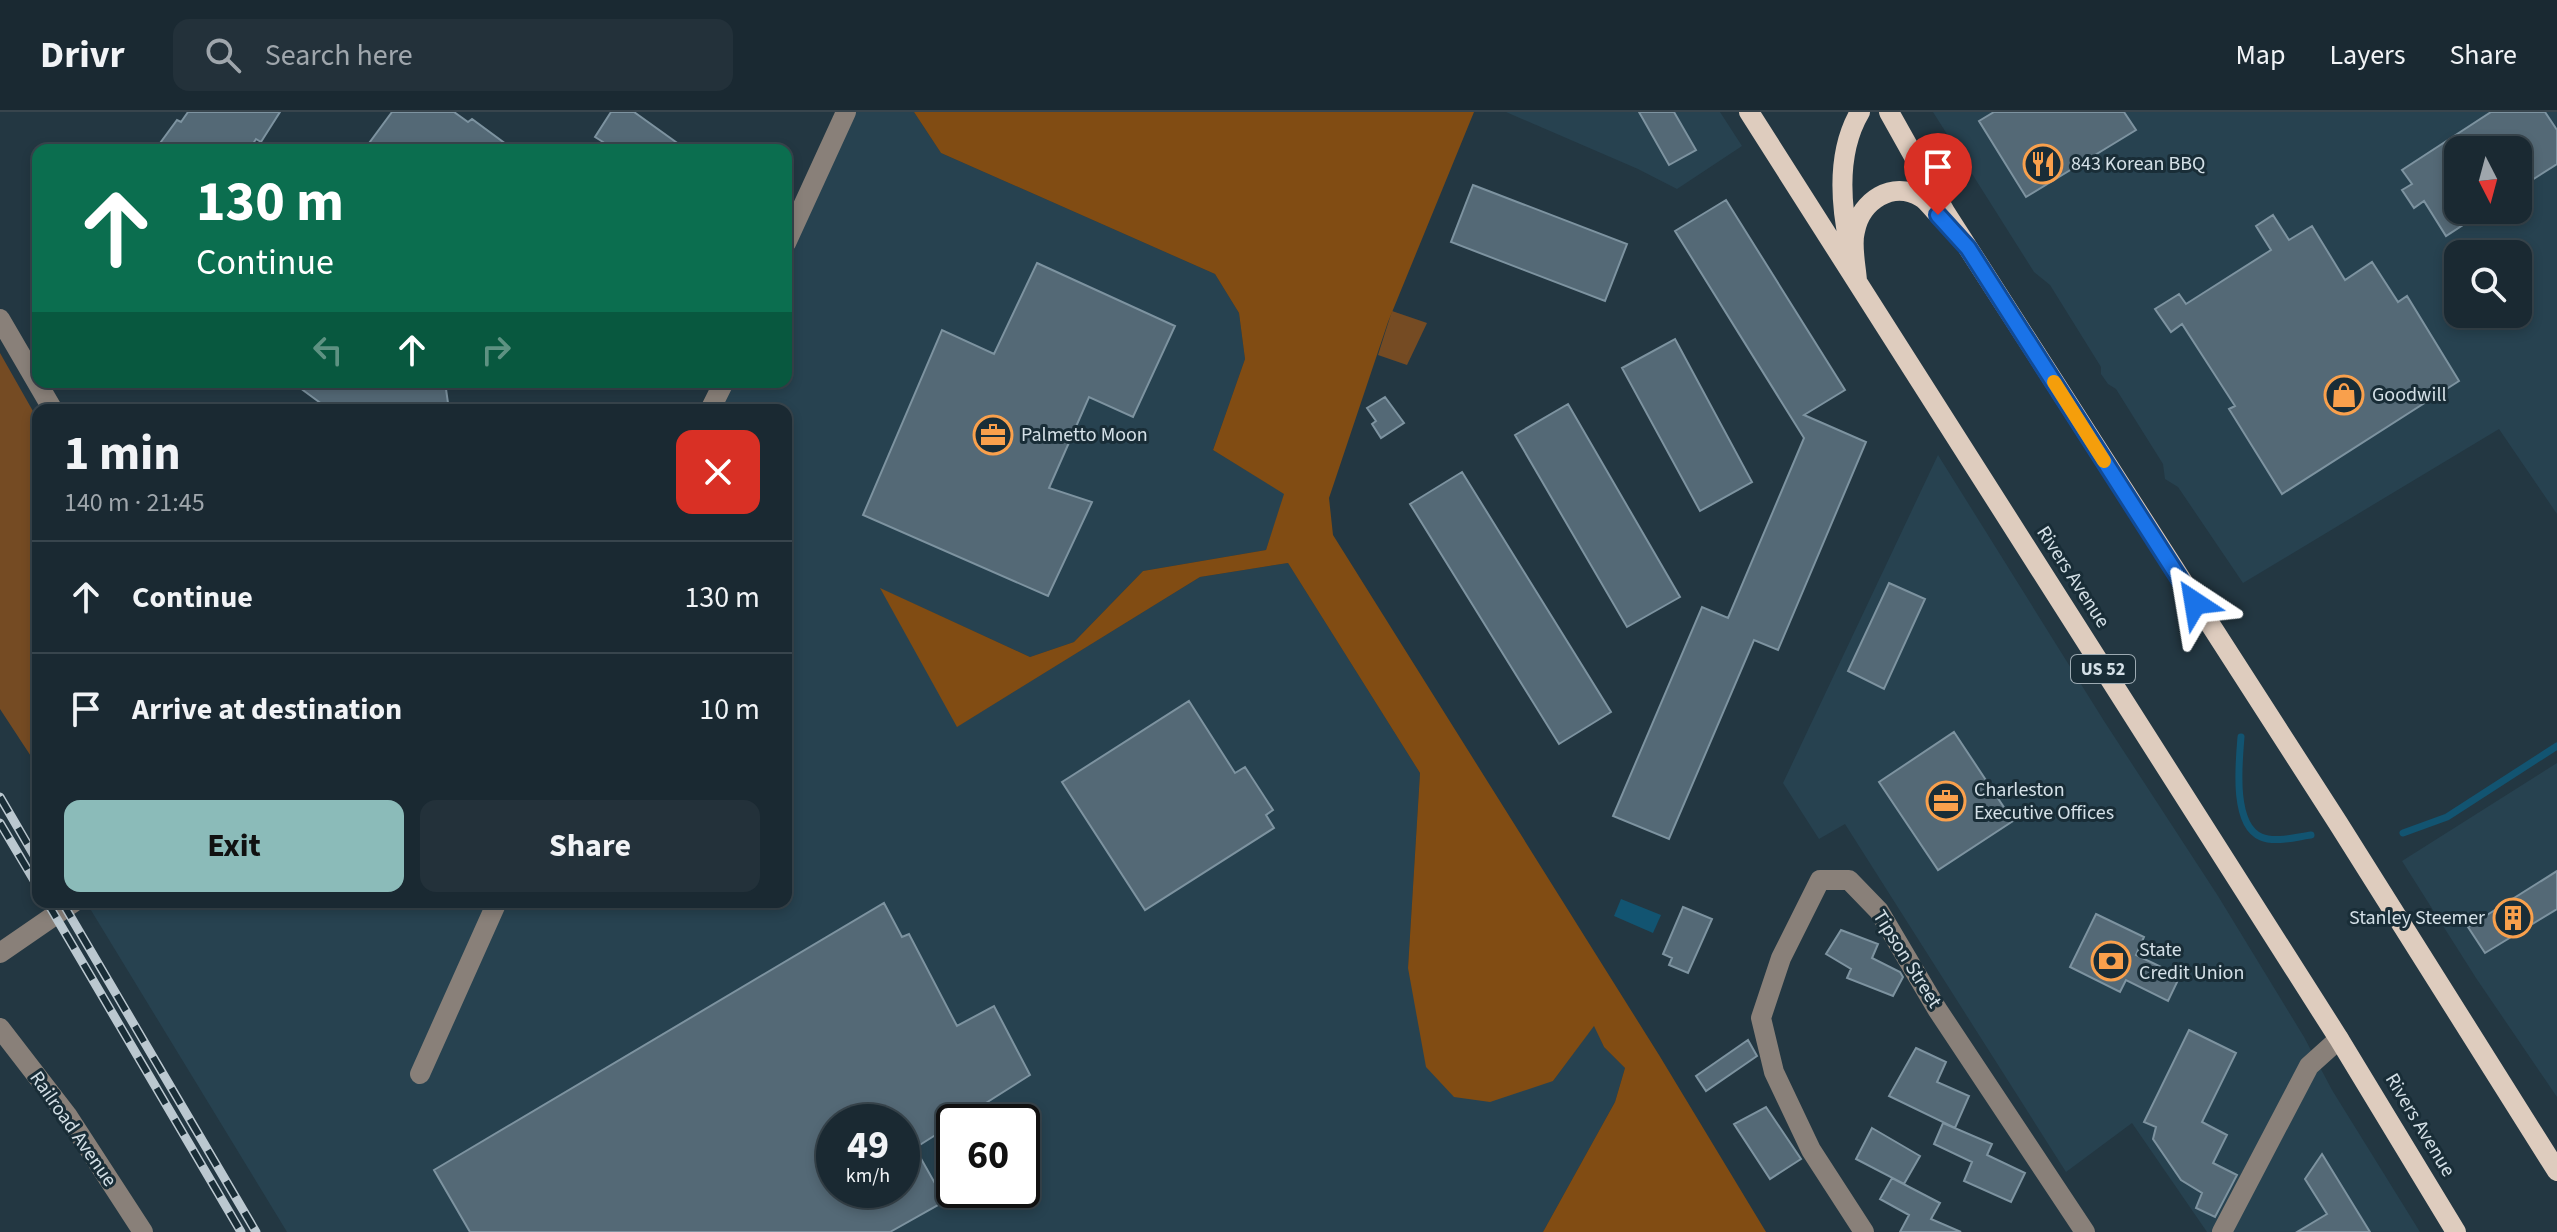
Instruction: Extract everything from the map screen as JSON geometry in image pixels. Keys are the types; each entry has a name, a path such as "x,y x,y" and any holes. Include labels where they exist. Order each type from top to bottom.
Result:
{"main road":[{"name":"Rivers Avenue","path":"1749,112 2339,1039 2456,1232"},
{"path":"1857,283 1844,220 1843,158 1850,129 1860,112"},
{"path":"1889,112 1968,248 2346,835 2557,1171"},
{"path":"1857,283 1854,233 1862,210 1873,199 1889,192 1904,191 1923,198 1968,248"}],"street":[{"path":"792,230 846,112"},
{"path":"0,319 32,374"},
{"name":"Tipson Street","path":"1864,1232 1811,1150 1774,1072 1761,1018 1781,958 1820,880 1849,880 1879,911 1937,1009 2085,1232"},
{"path":"0,953 65,908"},
{"path":"420,1074 494,908"},
{"name":"Railroad Avenue","path":"0,1028 67,1115 143,1232"},
{"path":"2222,1232 2309,1066 2339,1039"}],"shaded area":[{"path":"846,112 914,112 941,153 1215,274 1239,313 1245,359 1213,450 1285,494 1266,550 1143,571 1074,642 1030,657 881,589 958,726 1200,577 1288,563 1420,773 1408,968 1553,1081 1594,1025 1604,1047 1625,1068 1615,1102 1543,1232 287,1232 90,908 792,908 792,404 713,404 721,388 792,388 792,230"},
{"path":"914,112 1474,112 1388,322 1329,498 1333,535 1659,1055 1766,1232 1543,1232 1615,1102 1625,1068 1604,1047 1594,1026 1553,1081 1490,1102 1454,1097 1426,1067 1408,968 1420,773 1288,563 1200,577 957,727 880,588 1030,657 1074,642 1143,571 1266,550 1284,494 1213,450 1245,359 1239,313 1215,274 941,153"},
{"path":"1506,112 1720,112 1742,146 1677,189"},
{"path":"1933,112 2557,112 2557,514 2499,429 2243,583 2178,487 2165,479 2163,464 2116,389 2101,374 2101,367 2050,285 2034,272"},
{"path":"1392,311 1427,323 1407,365 1378,355"},
{"path":"0,353 32,409 32,758 0,709"},
{"path":"1938,455 2104,721 2218,896 2420,1232 2207,1232 2132,1123 2066,1172 1845,824 1819,839 1783,783"},
{"path":"2557,763 2557,1097 2402,861"}],"water":[{"path":"1621,899 1661,915 1653,933 1614,916"}],"building":[{"path":"188,112 280,112 261,142 256,139 253,144 159,144 177,120 181,122"},
{"path":"392,112 454,112 468,122 472,119 506,144 368,144"},
{"path":"611,112 634,112 679,144 602,144 595,137"},
{"path":"1639,112 1674,112 1696,150 1669,165"},
{"name":"843 Korean BBQ","path":"1994,112 2124,112 2136,130 2026,197 1979,121"},
{"path":"2491,112 2545,112 2557,130 2557,164 2532,180 2532,136 2454,136"},
{"path":"2444,143 2444,224 2464,224 2446,236 2424,201 2414,208 2402,190 2412,184 2402,170"},
{"path":"1473,185 1627,244 1605,301 1451,242"},
{"path":"1726,200 1845,390 1804,415 1866,442 1778,650 1754,640 1669,839 1613,816 1702,607 1728,618 1804,438 1675,231"},
{"path":"2273,215 2289,240 2312,226 2345,280 2372,262 2398,302 2407,296 2459,381 2282,494 2229,409 2235,406 2182,324 2171,332 2155,309 2179,294 2186,304 2271,250 2256,226"},
{"name":"Palmetto Moon","path":"1037,263 1175,326 1133,417 1089,397 1049,488 1092,502 1048,596 863,515 942,330 994,354"},
{"path":"1675,339 1752,482 1700,511 1622,368"},
{"path":"300,388 446,388 448,404 322,404"},
{"path":"1385,397 1404,423 1381,438 1372,424 1376,421 1367,408"},
{"path":"1568,404 1680,597 1627,627 1515,435"},
{"path":"1462,472 1611,712 1559,744 1410,504"},
{"path":"1889,583 1925,599 1884,689 1848,671"},
{"path":"1189,701 1235,773 1245,767 1273,810 1266,815 1274,828 1145,910 1062,782"},
{"name":"Charleston Executive Offices","path":"1954,732 2013,821 1938,870 1879,782"},
{"name":"Stanley Steemer","path":"2557,871 2557,909 2485,953 2468,927"},
{"path":"884,903 902,937 909,934 957,1026 994,1006 1030,1075 984,1104 936,1104 936,1135 920,1145 920,1104 816,1104 816,1208 920,1208 920,1157 936,1185 936,1206 890,1232 470,1232 434,1170"},
{"path":"1683,907 1712,919 1688,973 1669,965 1672,958 1663,954"},
{"name":"State Credit Union","path":"2096,914 2144,937 2136,955 2180,976 2168,1001 2126,980 2120,992 2070,967"},
{"path":"1841,930 1878,944 1872,958 1900,972 1903,977 1893,996 1847,978 1851,969 1826,954"},
{"path":"2189,1030 2236,1053 2202,1122 2227,1135 2213,1163 2237,1175 2215,1217 2196,1208 2202,1193 2181,1180 2153,1139 2156,1127 2144,1122"},
{"path":"1748,1040 1757,1056 1706,1091 1696,1076"},
{"path":"1916,1048 1946,1062 1937,1082 1969,1096 1955,1128 1889,1096"},
{"path":"1766,1107 1801,1159 1770,1179 1734,1124"},
{"path":"1943,1123 1992,1144 1987,1155 2025,1173 2011,1202 1964,1181 1972,1162 1934,1144"},
{"path":"1872,1128 1920,1156 1904,1184 1856,1159"},
{"path":"2322,1154 2370,1232 2297,1232 2327,1214 2305,1179"},
{"path":"1892,1178 1940,1203 1931,1219 1961,1232 1900,1232 1909,1215 1880,1199"}],"waterway":[{"path":"2241,737 2239,792 2245,820 2252,830 2261,837 2273,840 2311,835"},
{"path":"2403,833 2447,817 2557,746"}],"railway":[{"path":"0,797 32,852"},
{"path":"0,823 32,877"},
{"path":"51,908 241,1232"},
{"path":"66,908 256,1232"}],"slow traffic":[{"path":"2054,382 2104,461"}],"place":[{"name":"843 Korean BBQ","path":"2043,164"},
{"name":"Goodwill","path":"2344,395"},
{"name":"Palmetto Moon","path":"993,435"},
{"name":"Charleston Executive Offices","path":"1946,801"},
{"name":"Stanley Steemer","path":"2513,918"},
{"name":"State Credit Union","path":"2111,961"}],"route":[{"path":"1938,215 1968,248 2195,603"}]}
